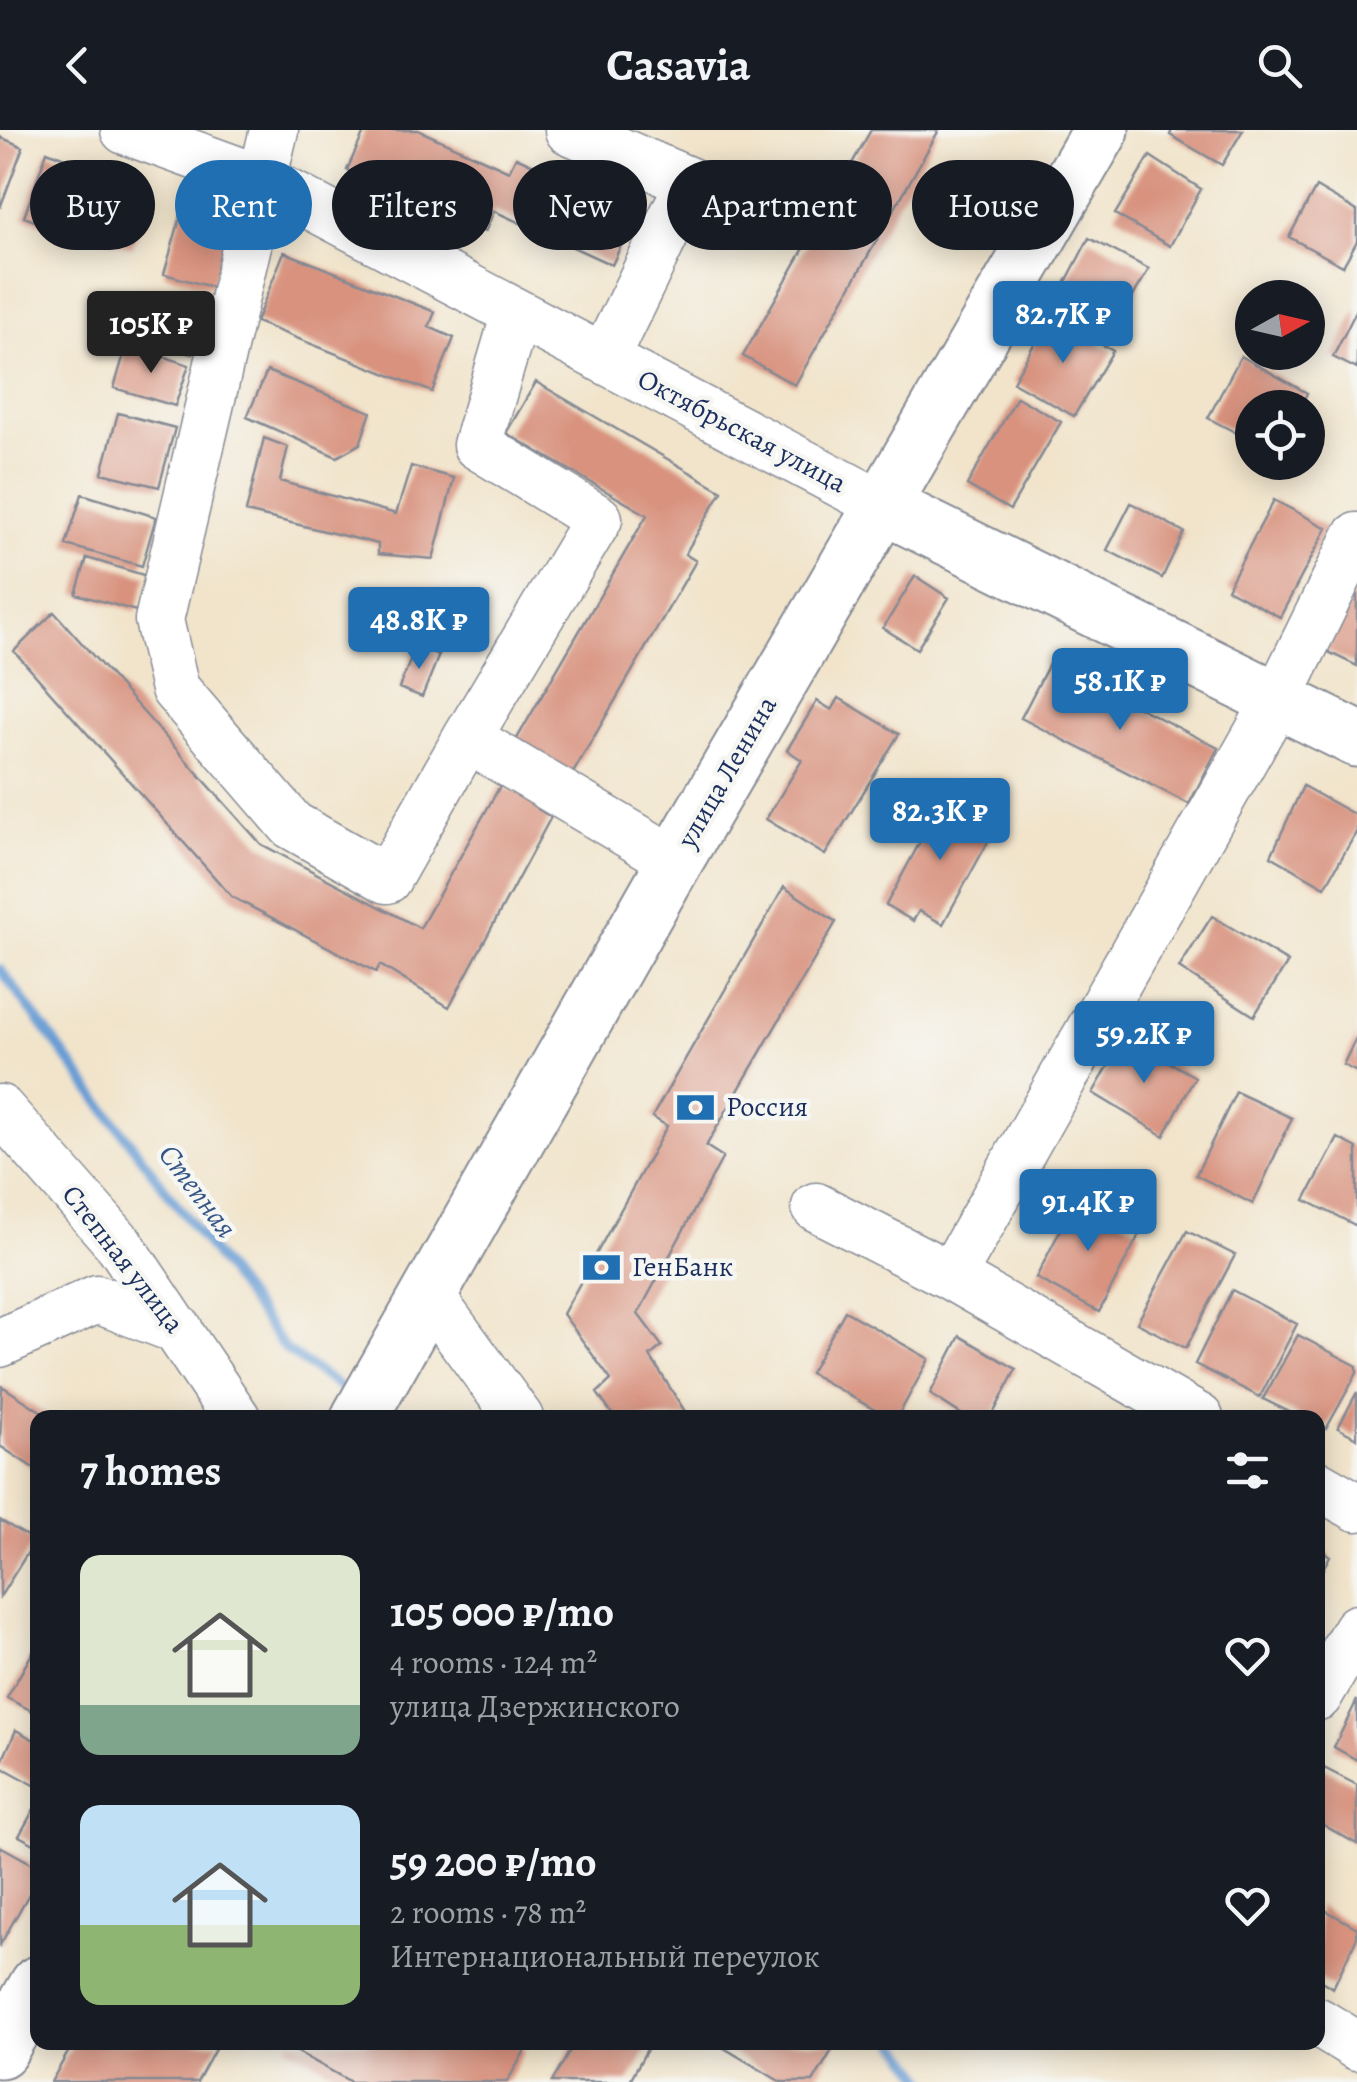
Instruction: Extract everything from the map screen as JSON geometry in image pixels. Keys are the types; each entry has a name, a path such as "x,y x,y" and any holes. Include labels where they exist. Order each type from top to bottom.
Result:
{"main road":[{"name":"улица Ленина","path":"364,1410 675,862 1101,130"},
{"name":"Октябрьская улица","path":"882,505 1357,739"},
{"path":"0,2050 30,1998"}],"street":[{"name":"Октябрьская улица","path":"125,130 208,160"},
{"path":"267,160 274,130"},
{"path":"569,130 645,144 690,182 604,359"},
{"name":"Октябрьская улица","path":"312,206 882,505"},
{"path":"246,250 159,620 175,689 292,825 387,880 466,738 598,519 477,445 516,313"},
{"path":"951,1276 1277,700 1357,537"},
{"path":"466,738 675,862"},
{"name":"Степная улица","path":"0,1109 120,1246 231,1410"},
{"path":"816,1206 951,1276 1185,1410"},
{"path":"0,1342 97,1299 179,1330"},
{"path":"417,1316 511,1410"},
{"path":"1325,1489 1357,1508"},
{"path":"1325,1684 1357,1629"},
{"path":"1325,2026 1357,2046"}],"building":[{"path":"365,130 418,130 485,160 352,160"},
{"path":"871,130 939,130 922,160 912,160 912,178 892,213 892,160 854,160"},
{"path":"1172,130 1243,130 1222,165 1170,135"},
{"path":"0,137 23,147 0,208"},
{"path":"47,151 70,160 44,160"},
{"path":"1150,156 1201,189 1170,246 1115,214"},
{"path":"513,163 513,220 494,211 493,164 509,171"},
{"path":"1316,187 1357,211 1357,241 1343,266 1289,237"},
{"path":"175,236 175,250 222,250 212,287 164,274"},
{"path":"1089,238 1149,269 1114,329 1057,299"},
{"path":"579,250 619,250 612,265"},
{"path":"803,250 871,250 795,385 743,356"},
{"path":"284,252 435,312 429,327 454,338 432,392 256,322"},
{"path":"135,296 205,318 192,354 123,334"},
{"path":"1357,309 1357,369 1333,357"},
{"path":"1050,316 1113,351 1074,416 1013,382"},
{"path":"127,344 189,365 175,406 114,388"},
{"path":"1235,367 1266,370 1302,390 1235,390 1235,432 1208,418"},
{"path":"267,371 371,412 360,444 337,457 247,417"},
{"path":"536,382 722,491 685,554 696,561 562,792 505,759 647,515 506,433"},
{"path":"1017,397 1061,422 1010,510 967,485"},
{"path":"118,413 175,428 159,487 102,473"},
{"path":"264,438 288,447 280,481 396,514 411,466 454,478 433,559 378,554 378,544 246,512"},
{"path":"82,494 156,517 142,566 66,545"},
{"path":"1274,500 1327,528 1280,617 1227,589"},
{"path":"1131,503 1184,532 1162,578 1107,550"},
{"path":"87,558 147,576 136,611 76,594"},
{"path":"915,576 949,598 917,649 883,628"},
{"path":"1357,588 1357,666 1326,651"},
{"path":"54,612 261,844 420,928 500,786 512,791 548,791 538,809 551,817 449,1007 380,965 376,972 232,897 14,651"},
{"path":"416,646 439,655 422,697 399,688"},
{"path":"1050,662 1218,748 1189,804 1021,718"},
{"path":"839,698 899,734 825,855 766,819 802,760 787,750 817,701 832,710"},
{"path":"1303,786 1357,816 1357,831 1325,887 1271,856"},
{"path":"947,792 977,809 967,825 990,838 943,924 919,911 913,921 886,905"},
{"path":"784,887 836,922 706,1146 723,1157 638,1314 662,1346 650,1356 684,1410 609,1410 597,1393 611,1380 563,1314 667,1126 652,1117"},
{"path":"1212,916 1288,962 1254,1016 1179,968"},
{"path":"1357,1036 1357,1072 1343,1065"},
{"path":"1125,1037 1195,1077 1164,1136 1093,1093"},
{"path":"1236,1092 1292,1118 1253,1204 1196,1175"},
{"path":"1338,1138 1357,1148 1357,1226 1305,1200"},
{"path":"1078,1195 1141,1231 1099,1312 1036,1278"},
{"path":"1187,1231 1235,1255 1186,1348 1137,1323"},
{"path":"1232,1290 1297,1324 1260,1397 1195,1364"},
{"path":"845,1311 929,1359 901,1410 875,1410 810,1373"},
{"path":"1298,1335 1357,1366 1357,1373 1326,1429 1325,1410 1286,1410 1263,1399"},
{"path":"960,1336 1016,1369 995,1410 955,1410 930,1394"},
{"path":"2,1386 39,1410 30,1410 30,1466 0,1446"},
{"path":"1357,1392 1357,1438 1338,1428"},
{"path":"0,1520 30,1538 30,1549 0,1597"},
{"path":"30,1657 30,1710 7,1698"},
{"path":"1357,1700 1357,1760 1334,1747"},
{"path":"16,1730 30,1738 30,1783 0,1766"},
{"path":"1325,1769 1357,1785 1357,1844 1325,1826"},
{"path":"30,1816 30,1842 19,1836"},
{"path":"0,1846 30,1863 30,1892 0,1945"},
{"path":"1325,1910 1357,1928 1357,1937 1333,1988 1325,1983"},
{"path":"69,2050 215,2050 197,2082 51,2082"},
{"path":"294,2050 525,2050 507,2082 351,2082"},
{"path":"570,2050 647,2050 629,2082 552,2082"},
{"path":"727,2050 832,2050 813,2082 781,2082"}],"waterway":[{"name":"Степная","path":"0,969 286,1350 354,1397"},
{"name":"Степная","path":"903,2050 927,2082"}],"place":[{"name":"Россия","path":"696,1107"},
{"name":"ГенБанк","path":"602,1267"}]}
